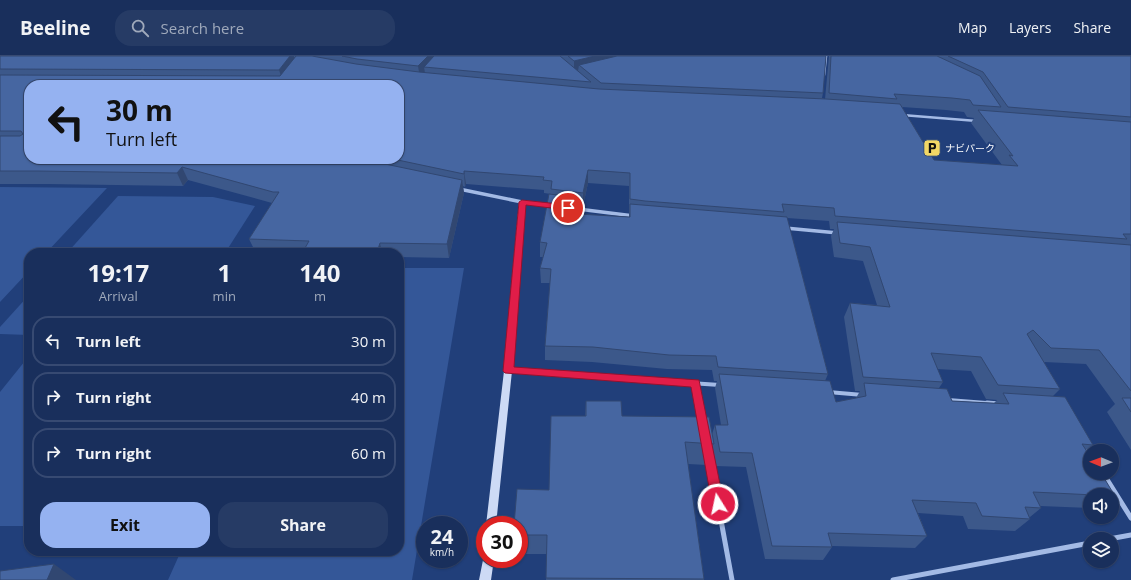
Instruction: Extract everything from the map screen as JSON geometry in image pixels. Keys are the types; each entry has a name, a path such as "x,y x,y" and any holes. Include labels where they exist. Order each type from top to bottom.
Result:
{"street":[{"path":"824,79 826,56"},
{"path":"901,115 984,122"},
{"path":"455,188 522,202 553,206"},
{"path":"492,516 508,371 522,202"},
{"path":"575,209 636,216"},
{"path":"777,228 840,233"},
{"path":"508,371 728,386"},
{"path":"696,383 704,430"},
{"path":"823,392 871,395"},
{"path":"943,400 1006,404"},
{"path":"1082,440 1085,444"},
{"path":"707,446 732,580"},
{"path":"1107,480 1131,518"},
{"path":"1119,537 1131,535"},
{"path":"893,580 1083,543"},
{"path":"485,580 487,568"}],"shaded area":[{"path":"0,187 107,188 51,248 24,248 24,276 0,302"},
{"path":"118,196 213,197 255,206 228,248 71,248"},
{"path":"404,268 464,268 423,516 416,516 416,556 412,580 168,580 179,556 404,556"},
{"path":"24,301 24,335 0,334 0,327"},
{"path":"24,362 24,526 0,526 0,392"}],"building":[{"path":"0,56 290,56 279,70 0,69"},
{"path":"296,56 312,56 356,64 419,72 599,89 826,99 900,104 934,160 1018,166 1009,155 1013,156 978,110 1131,122 1131,234 1123,234 1127,239 835,216 834,208 782,204 784,212 645,201 630,199 630,173 588,170 583,193 551,189 552,181 543,180 544,177 464,171 464,174 404,161 404,80 24,80 24,164 385,164 462,180 447,244 380,243 378,248 305,248 309,241 249,239 279,192 273,192 182,167 177,173 0,171 0,136 20,136 23,134 21,131 0,131 0,75 280,76"},
{"path":"342,56 428,56 418,66"},
{"path":"434,56 560,56 591,82 424,67"},
{"path":"568,56 595,56 574,61"},
{"path":"617,56 826,56 823,93 601,83 579,65"},
{"path":"831,56 937,56 980,76 1001,107 973,105 970,100 952,98 894,94 897,99 829,93"},
{"path":"948,56 1131,56 1131,117 1008,107 983,72"},
{"path":"549,194 582,198 578,214 630,217 630,204 787,217 828,374 718,367 716,356 669,355 593,347 545,346 551,269 540,268 547,243 540,242"},
{"path":"837,222 1131,245 1131,391 1099,350 1051,348 1033,330 1027,334 1060,389 998,385 981,357 931,353 943,382 863,377 850,303 890,307 870,247 840,243"},
{"path":"719,374 830,381 836,402 866,396 864,383 947,389 952,401 1009,404 1003,393 1065,397 1092,444 1082,444 1083,480 1105,480 1110,488 1083,488 1083,494 1033,492 1041,508 1025,507 1030,519 982,516 976,503 912,500 927,536 828,533 832,547 772,546 752,453 720,452 715,425 728,425"},
{"path":"1122,398 1131,398 1131,412"},
{"path":"586,401 621,401 622,416 709,417 714,444 685,442 704,579 546,578 547,535 528,535 528,516 515,516 517,489 549,490 551,416 586,416"},
{"path":"54,564 47,580 0,580 0,571"}],"place":[{"name":"ナビパーク","path":"932,148"}],"route":[{"path":"568,208 522,202 508,371 696,383 718,504"}]}
